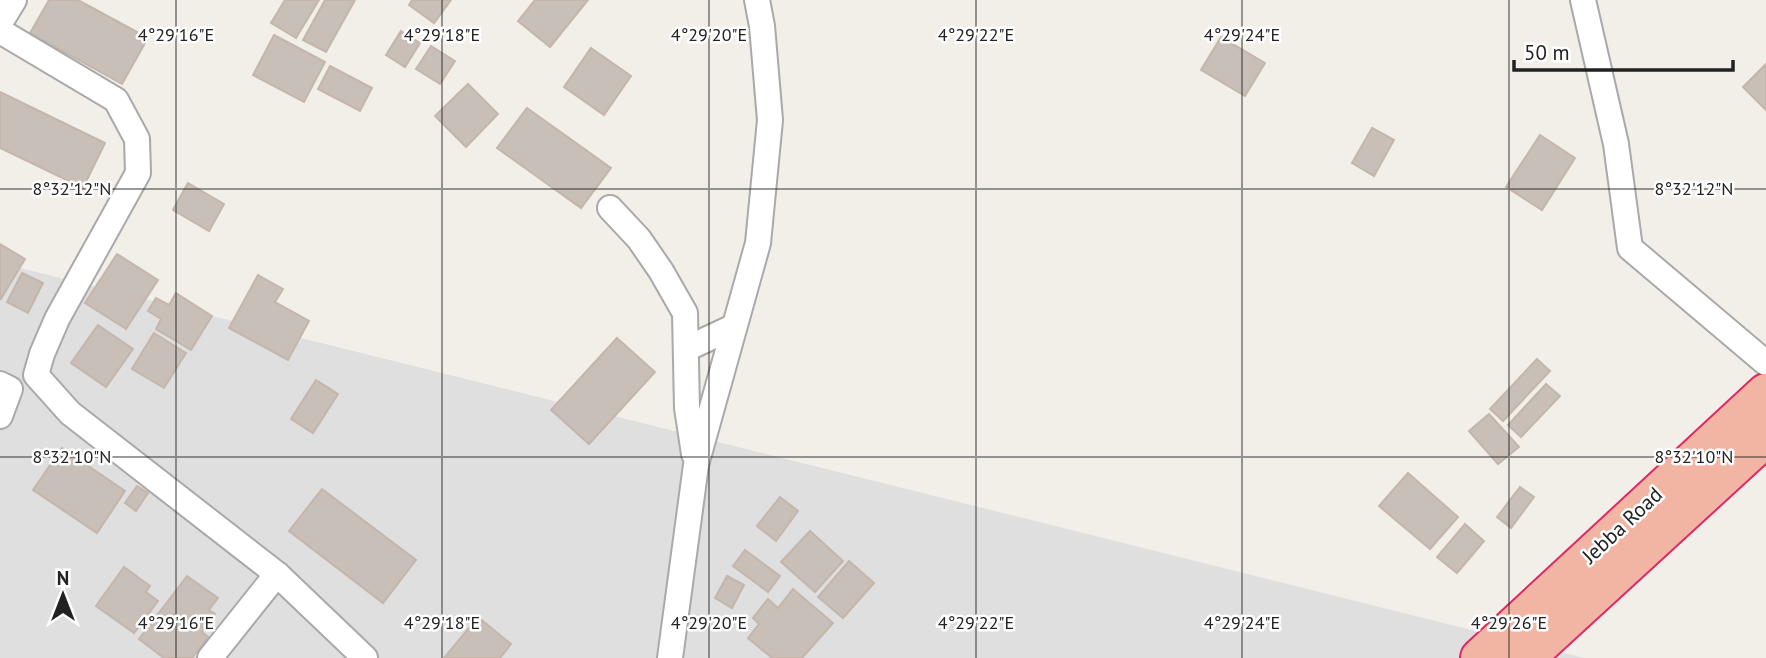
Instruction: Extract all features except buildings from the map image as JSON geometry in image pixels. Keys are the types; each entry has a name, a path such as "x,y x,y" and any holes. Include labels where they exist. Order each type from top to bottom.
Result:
{"highway":[{"name":"Jebba Road","path":"1480,658 1766,393"},
{"name":"Jebba Road","path":"1525,658 1766,437"}],"street":[{"path":"0,23 15,0"},
{"path":"670,658 696,465 758,243 770,120 762,26 757,0"},
{"path":"1583,0 1616,144 1630,248 1766,363"},
{"path":"0,31 116,100 138,139 138,173 57,319 41,354 36,375 70,413 277,574 365,658"},
{"path":"610,208 639,239 685,313 687,408 696,465"},
{"path":"686,349 733,327"},
{"path":"0,384 10,389 0,416"},
{"path":"210,658 277,574"}],"shaded area":[{"path":"0,263 169,305 1584,658 0,658"}]}
